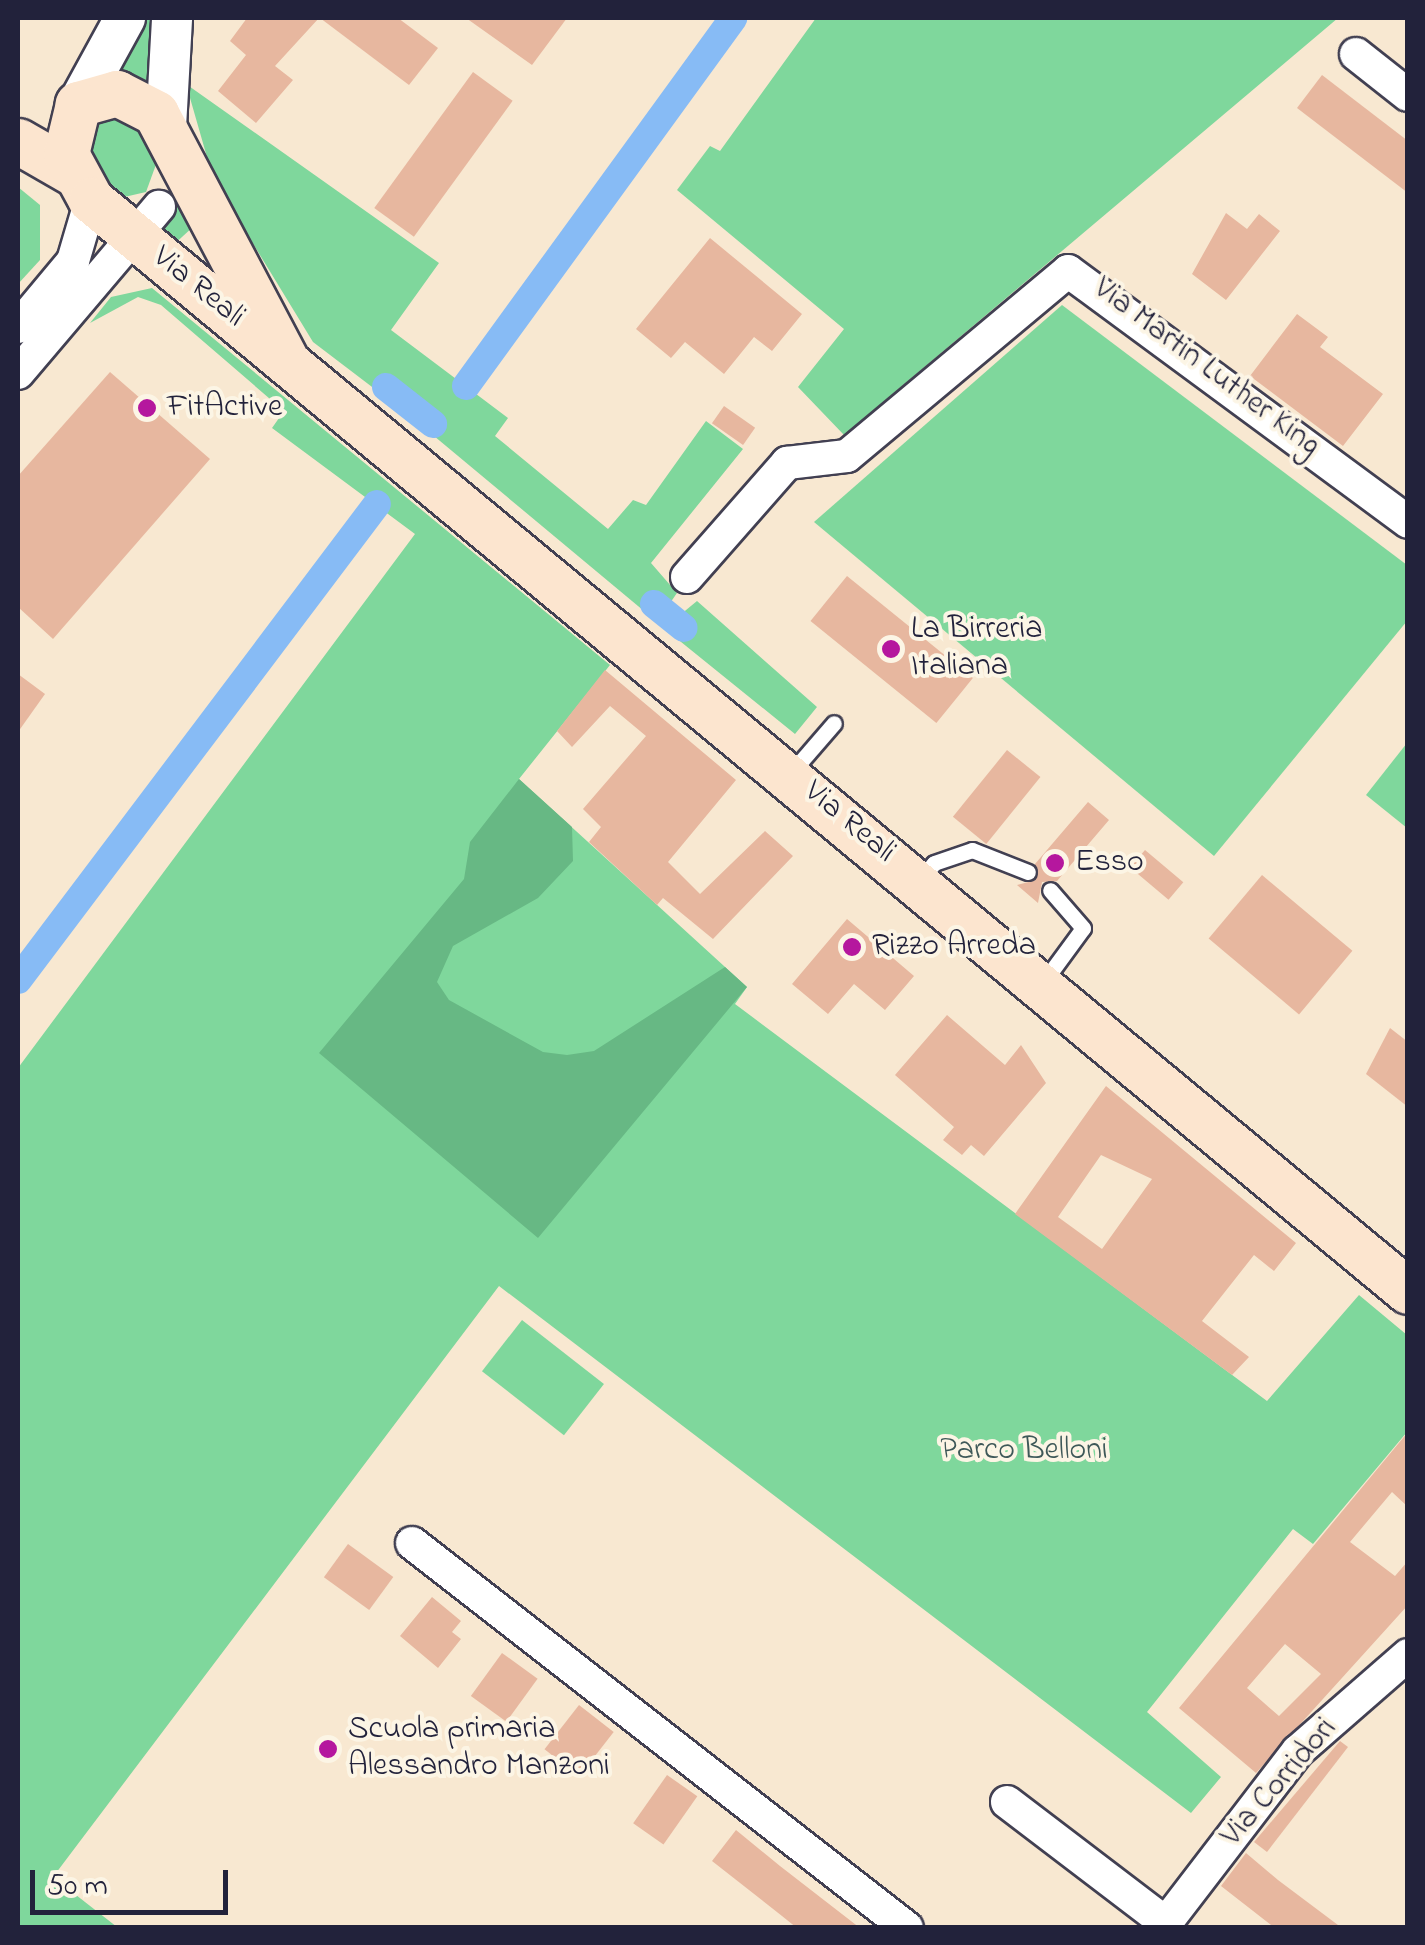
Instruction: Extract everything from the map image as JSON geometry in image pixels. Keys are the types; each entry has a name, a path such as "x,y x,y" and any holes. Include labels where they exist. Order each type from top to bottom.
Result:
{"main road":[{"path":"18,127 132,96 172,144 121,220"},
{"path":"73,112 121,220"},
{"name":"Via Reali","path":"18,141 121,220 1408,1291"},
{"name":"Via Reali","path":"172,144 286,360"}],"street":[{"path":"73,112 126,18"},
{"path":"172,18 172,144"},
{"path":"1356,54 1408,96"},
{"path":"18,327 73,260 121,220"},
{"path":"18,373 121,220"},
{"name":"Via Martin Luther King","path":"686,577 787,463 847,456 1068,271 1408,522"},
{"path":"412,1544 907,1928"},
{"name":"Via Corridori","path":"1007,1802 1164,1925 1298,1751 1408,1655"}],"lane":[{"path":"790,774 834,722"},
{"path":"918,881 934,863 972,850 1028,872"},
{"path":"1042,984 1084,928 1050,890"}],"green space":[{"path":"136,18 165,18 159,90 99,76"},
{"path":"816,18 1338,18 844,435 798,387 844,329 677,190 710,146 720,151"},
{"path":"186,84 439,263 391,330 508,418 495,436 608,529 633,500 646,505 706,421 743,449 651,563 677,593 668,606 654,604 656,621 428,431 437,418 391,381 380,393 313,342 213,178"},
{"path":"100,115 137,119 158,159 146,192 120,198 91,167 86,136"},
{"path":"18,187 40,205 40,260 18,284"},
{"path":"179,202 194,226 170,248 154,233"},
{"name":"Parco Belloni","path":"152,288 610,665 519,779 747,987 735,1004 1267,1401 1359,1295 1407,1335 1407,1432 1313,1544 1293,1529 1147,1712 1221,1777 1191,1813 499,1286 53,1877 117,1927 18,1927 18,1068 415,534 272,428 284,411 161,305 138,297 90,323 111,297"},
{"path":"1062,305 1407,565 1407,621 1214,856 814,522"},
{"path":"697,601 817,707 795,734 665,629 684,628 680,615"},
{"path":"1407,743 1407,828 1366,795"},
{"path":"519,779 572,827 573,861 538,898 453,946 437,982 449,1000 543,1052 567,1055 594,1051 725,967 747,987 538,1238 319,1053 464,879 470,842"},
{"path":"522,1320 604,1384 564,1435 482,1371"}],"building":[{"path":"247,18 319,18 275,66 293,80 256,123 218,91 246,55 230,41"},
{"path":"320,18 398,18 438,48 409,85"},
{"path":"466,18 567,18 532,65"},
{"path":"473,72 513,101 414,237 374,208"},
{"path":"1322,75 1408,141 1408,193 1297,108"},
{"path":"1226,213 1247,229 1259,214 1280,231 1226,300 1192,274"},
{"path":"710,238 802,314 772,351 754,337 724,374 685,342 671,358 636,329"},
{"path":"1297,314 1328,337 1320,347 1383,394 1343,446 1250,376"},
{"path":"110,372 210,459 53,639 18,607 18,476"},
{"path":"724,406 755,428 743,445 712,423"},
{"name":"La Birreria Italiana","path":"847,576 973,678 936,723 810,621"},
{"path":"605,670 736,780 668,862 700,894 765,831 793,856 713,939 663,898 657,905 589,842 601,827 583,809 646,736 610,706 572,747 557,731"},
{"path":"18,674 45,694 18,732"},
{"path":"1007,750 1040,777 986,844 953,817"},
{"path":"1088,802 1109,820 1057,881 1042,882 1038,903 1017,885 1036,880 1035,864"},
{"path":"1145,850 1183,882 1169,900 1130,868"},
{"path":"1262,875 1352,951 1299,1014 1209,939"},
{"name":"Rizzo Arreda","path":"847,919 914,976 885,1010 854,984 828,1014 792,984"},
{"path":"947,1015 1005,1065 1021,1045 1046,1083 984,1156 971,1145 962,1155 943,1140 954,1127 895,1075"},
{"path":"1390,1028 1408,1042 1408,1107 1366,1074"},
{"path":"1106,1086 1296,1243 1274,1271 1254,1255 1202,1321 1249,1357 1232,1375 1015,1214","holes":["1101,1155 1152,1179 1102,1249 1058,1217"]},
{"path":"1408,1432 1408,1507 1392,1492 1350,1542 1395,1576 1408,1561 1408,1605 1256,1773 1179,1708","holes":["1285,1644 1321,1674 1279,1716 1247,1688"]},
{"path":"348,1544 393,1577 369,1610 324,1577"},
{"path":"432,1597 461,1621 452,1632 461,1639 438,1668 400,1636"},
{"path":"502,1653 538,1679 506,1722 471,1696"},
{"path":"579,1705 614,1732 579,1776 545,1749"},
{"path":"1340,1741 1348,1747 1267,1852 1254,1842"},
{"path":"667,1775 697,1796 663,1845 633,1823"},
{"path":"736,1830 860,1928 797,1928 712,1861"},
{"path":"1246,1853 1342,1928 1275,1928 1221,1886"}],"waterway":[{"path":"466,386 733,18"},
{"path":"386,387 433,424"},
{"path":"397,396 402,390"},
{"path":"18,980 377,504"},
{"path":"654,604 684,628"}],"place":[{"name":"FitActive","path":"147,408"},
{"name":"La Birreria Italiana","path":"891,649"},
{"name":"Esso","path":"1055,863"},
{"name":"Rizzo Arreda","path":"852,947"},
{"name":"Scuola primaria Alessandro Manzoni","path":"328,1749"}]}
